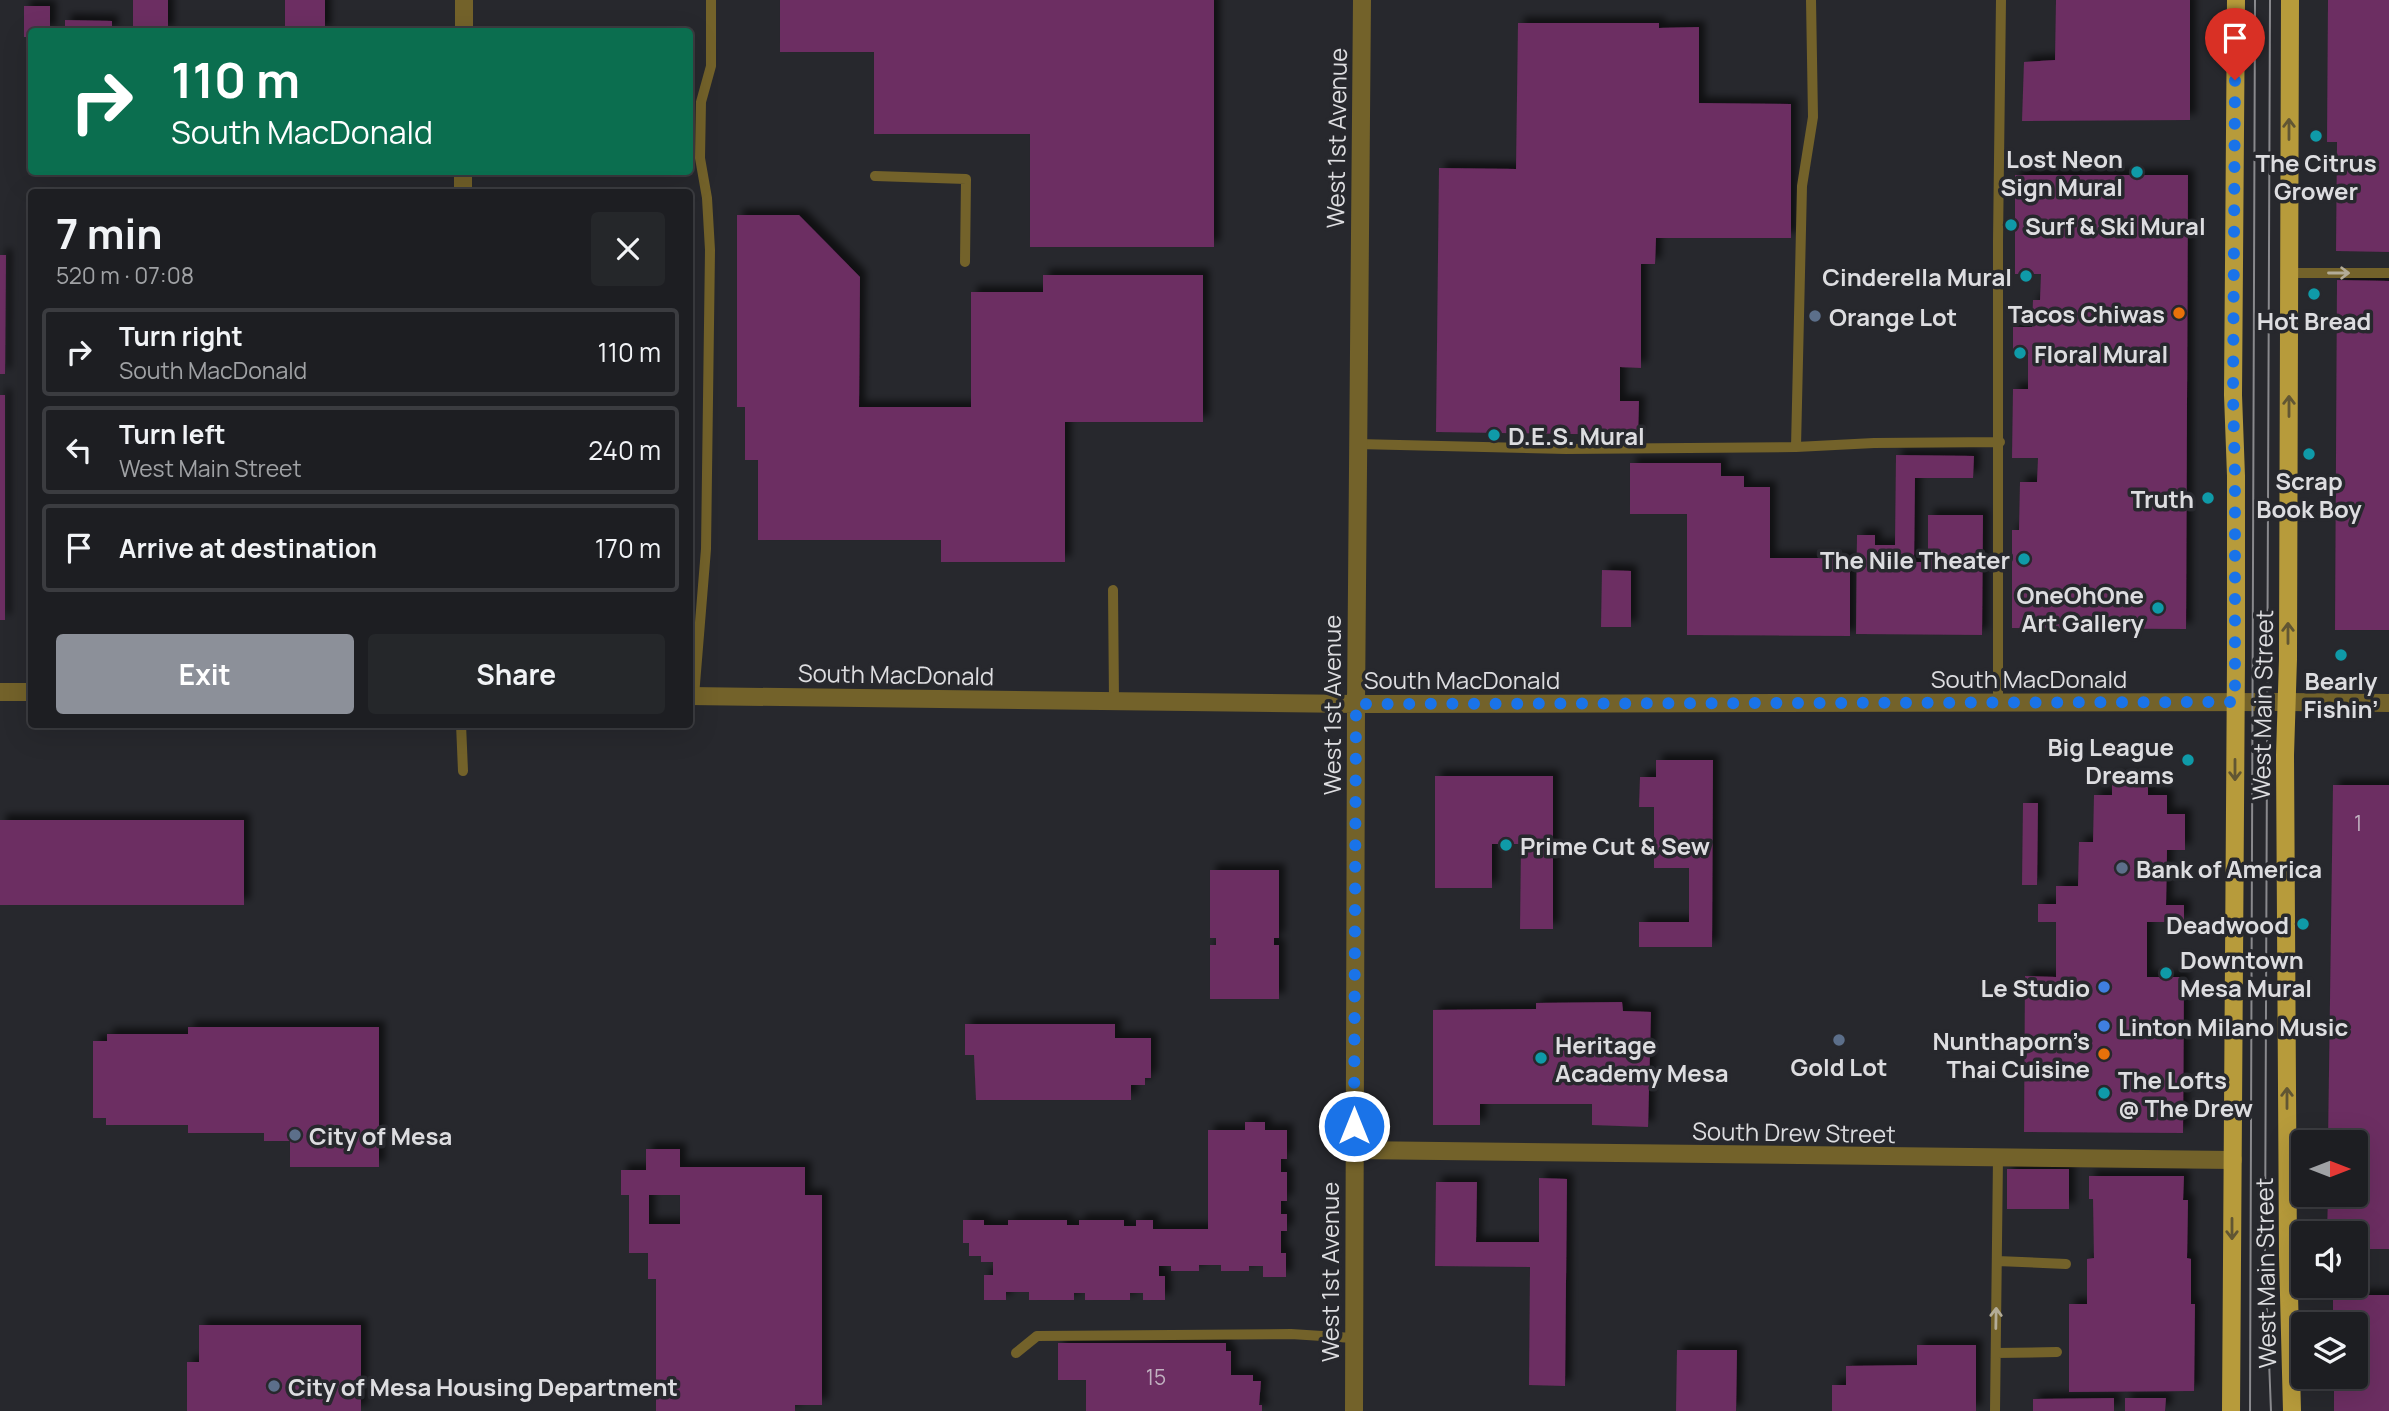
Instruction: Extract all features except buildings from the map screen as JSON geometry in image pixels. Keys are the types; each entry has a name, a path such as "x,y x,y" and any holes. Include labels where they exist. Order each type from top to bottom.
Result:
{"main road":[{"name":"West Main Street","path":"2231,1411 2236,0"},
{"name":"West Main Street","path":"2290,0 2285,768 2288,1256 2292,1411"}],"street":[{"path":"464,0 464,28"},
{"name":"West 1st Avenue","path":"1354,1411 1357,444 1362,0"},
{"path":"0,692 28,692"},
{"name":"South MacDonald","path":"693,696 1356,704 2389,703"},
{"name":"South Drew Street","path":"1354,1150 2233,1160"}],"lane":[{"path":"693,686 706,549 710,250 707,198 700,158 701,102 710,66 711,0"},
{"path":"1796,447 1802,186 1813,117 1811,0"},
{"path":"1998,702 2001,0"},
{"path":"874,176 966,179 965,262"},
{"path":"2289,273 2389,273"},
{"path":"1357,444 1566,449 2000,442"},
{"path":"1113,590 1114,701"},
{"path":"461,728 463,771"},
{"path":"1995,1411 1998,1158"},
{"path":"1997,1261 2066,1264"},
{"path":"1016,1353 1037,1336 1291,1334 1353,1338"},
{"path":"1996,1353 2057,1352"}],"tram line":[{"path":"2250,1411 2255,0"},
{"path":"2270,0 2265,1258 2271,1411"}],"place":[{"name":"The Citrus Grower","path":"2316,136"},
{"name":"Lost Neon Sign Mural","path":"2137,172"},
{"name":"Surf & Ski Mural","path":"2011,225"},
{"name":"Cinderella Mural","path":"2026,276"},
{"name":"Hot Bread","path":"2314,294"},
{"name":"Tacos Chiwas","path":"2179,313"},
{"name":"Orange Lot","path":"1815,316"},
{"name":"Floral Mural","path":"2020,353"},
{"name":"D.E.S. Mural","path":"1494,435"},
{"name":"Scrap Book Boy","path":"2309,454"},
{"name":"Truth","path":"2208,498"},
{"name":"The Nile Theater","path":"2024,559"},
{"name":"OneOhOne Art Gallery","path":"2158,608"},
{"name":"Bearly Fishin’","path":"2341,655"},
{"name":"Big League Dreams","path":"2188,760"},
{"name":"Prime Cut & Sew","path":"1506,845"},
{"name":"Bank of America","path":"2122,868"},
{"name":"Deadwood","path":"2303,924"},
{"name":"Downtown Mesa Mural","path":"2166,973"},
{"name":"Le Studio","path":"2104,987"},
{"name":"Linton Milano Music","path":"2104,1026"},
{"name":"Gold Lot","path":"1839,1040"},
{"name":"Nunthaporn’s Thai Cuisine","path":"2104,1054"},
{"name":"Heritage Academy Mesa","path":"1541,1058"},
{"name":"The Lofts @ The Drew","path":"2104,1093"},
{"name":"City of Mesa","path":"295,1135"},
{"name":"City of Mesa Housing Department","path":"274,1386"}],"route":[{"path":"1354,1126 1356,704 2235,702 2235,80"}]}
